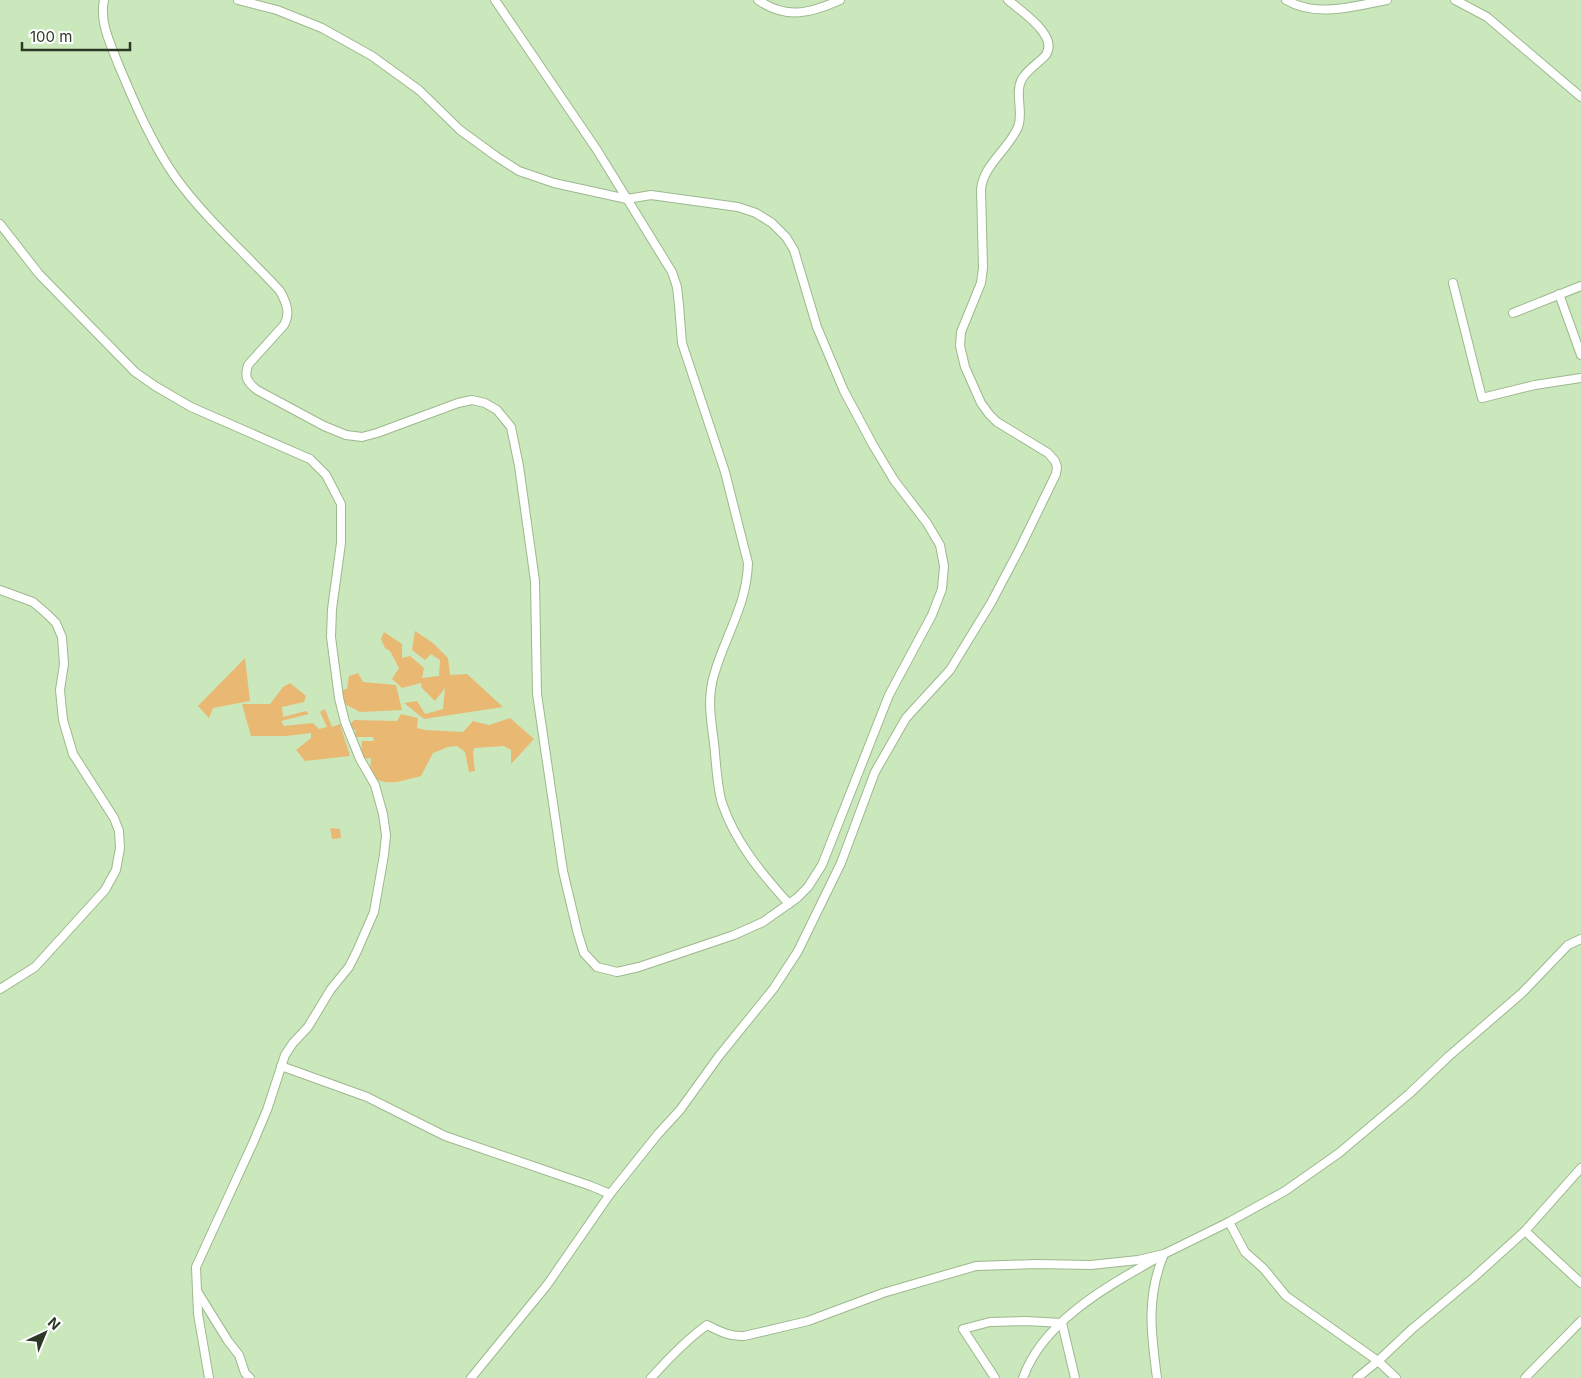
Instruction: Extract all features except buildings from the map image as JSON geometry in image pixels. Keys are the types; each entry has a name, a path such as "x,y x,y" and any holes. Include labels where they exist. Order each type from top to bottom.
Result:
{"street":[{"path":"104,0 102,14 108,38 133,98 160,153 183,186 280,291 286,302 288,318 284,325 248,366 246,379 250,384 256,390 324,426 346,435 362,437 377,433 458,403 472,400 485,403 498,410 512,428 535,580 537,694 563,872 584,953 597,967 617,972 639,968 734,935 763,922 789,904 808,887 822,865 889,695 932,615 942,589 944,566 940,545 927,523 894,480 844,391 817,327 794,250 786,237 772,223 756,213 738,207 651,195 627,199 554,183 519,171 460,130 419,90 372,56 322,28 278,10 238,0"},
{"path":"495,0 597,150 672,272 677,287 682,343 725,472 748,563 744,595 714,674 710,691 710,707 721,801 730,825 758,869 789,904"},
{"path":"758,0 784,12 796,14 840,0"},
{"path":"471,1378 547,1284 610,1194 658,1134 680,1110 719,1056 774,988 798,951 841,863 875,772 906,718 956,662 1020,548 1056,474 1057,466 1048,453 997,422 981,403 965,367 960,346 961,332 981,283 983,268 982,182 988,169 1018,127 1020,112 1019,87 1021,80 1044,57 1049,45 1048,38 1043,32 1008,0"},
{"path":"1291,1 1303,8 1336,10 1387,0"},
{"path":"1455,0 1487,17 1581,97"},
{"path":"0,224 39,274 135,372 191,407 310,459 326,475 341,504 341,543 332,610 331,637 339,698 346,722 360,759 375,786 383,814 386,835 384,855 374,912 357,951 349,967 331,989 308,1028 293,1043 285,1055 267,1110 196,1267 198,1314 209,1378"},
{"path":"1453,283 1482,398 1535,385 1581,378"},
{"path":"1513,312 1581,286"},
{"path":"1560,294 1581,355"},
{"path":"0,590 33,602 56,624 62,637 64,664 60,690 62,720 73,754 114,818 119,831 120,848 116,870 105,890 35,967 0,989"},
{"path":"1024,1378 1027,1367 1036,1352 1062,1323 1080,1307 1108,1286 1164,1254 1229,1222 1284,1191 1340,1153 1522,993 1568,945 1581,939"},
{"path":"281,1066 367,1097 445,1136 610,1194"},
{"path":"1357,1378 1525,1231 1581,1168"},
{"path":"1229,1222 1245,1252 1264,1269 1286,1296 1378,1361 1396,1378"},
{"path":"1525,1231 1581,1283"},
{"path":"651,1378 673,1353 707,1325 727,1334 744,1336 808,1321 882,1293 976,1266 1091,1265 1138,1260 1164,1254"},
{"path":"1157,1378 1152,1339 1151,1302 1159,1266 1164,1254"},
{"path":"196,1290 239,1355 245,1373 250,1378"},
{"path":"995,1378 963,1329 990,1322 1062,1323"},
{"path":"1525,1378 1581,1322"},
{"path":"1062,1323 1075,1378"}],"shaded area":[{"path":"415,631 433,643 448,658 450,675 467,674 503,707 424,719 404,703 417,701 425,714 443,709 445,688 435,701 422,688 421,683 402,688 392,679 399,668 381,639 384,632 402,644 402,658 410,656 424,668 422,678 439,676 440,660 431,654 425,660 412,650"},
{"path":"245,658 250,701 213,708 209,718 198,706"},
{"path":"358,673 363,682 396,685 402,710 360,712 343,703 340,690 347,689 349,676"},
{"path":"290,683 306,696 304,702 282,707 283,717 306,711 309,714 281,721 284,726 313,723 319,729 327,727 320,712 325,709 332,727 340,724 350,756 305,761 296,750 311,738 311,733 286,736 251,736 242,704 270,704 283,687"},
{"path":"401,714 418,718 417,728 463,732 473,721 489,725 510,718 534,739 511,764 511,750 504,746 474,748 475,771 469,772 465,752 457,746 448,747 433,753 421,776 394,782 376,779 370,774 371,758 363,759 361,754 362,741 374,741 373,737 354,737 356,731 349,726 354,720 397,721"},
{"path":"330,828 340,829 341,838 332,839"}]}
